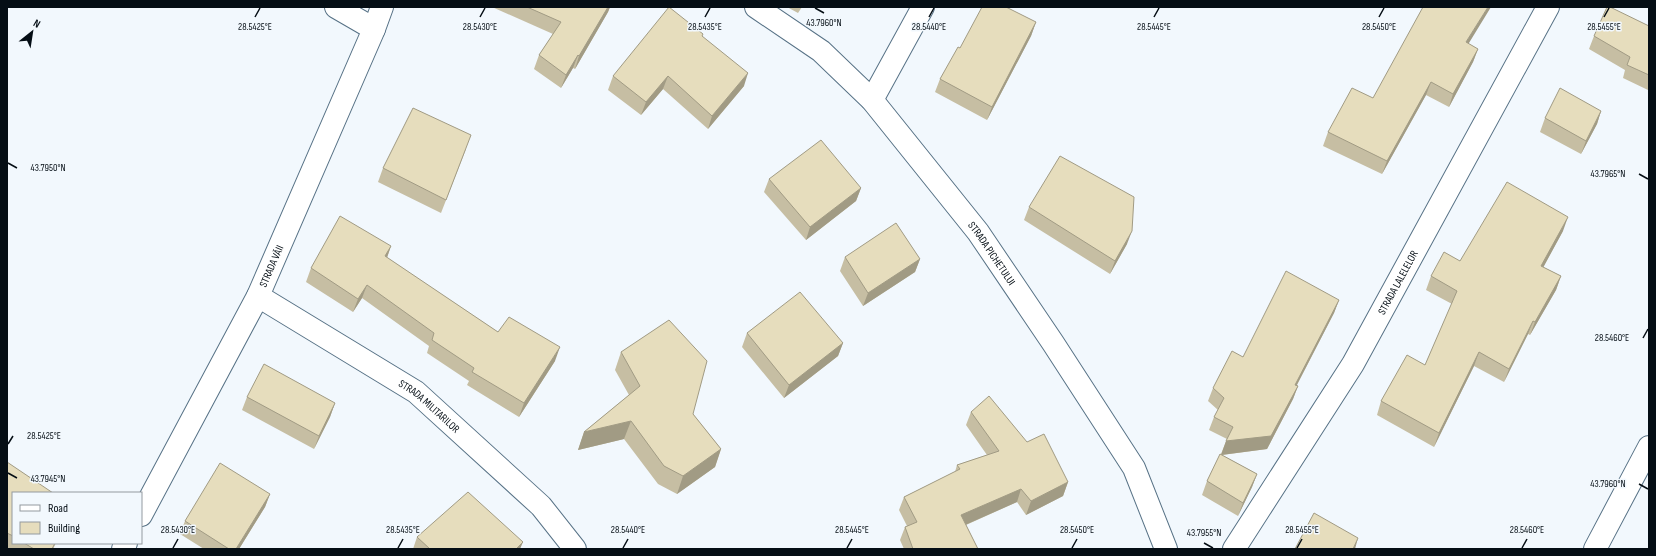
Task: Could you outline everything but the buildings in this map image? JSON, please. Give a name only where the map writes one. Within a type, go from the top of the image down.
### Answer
[{"type":"street","points":[[336,7],[374,29]]},
{"type":"street","name":"STRADA VĂII","points":[[142,513],[258,296],[374,29],[382,7]]},
{"type":"street","name":"STRADA PICHETULUI","points":[[756,7],[820,51],[872,100],[978,232],[1053,343],[1134,468],[1166,549]]},
{"type":"street","points":[[872,100],[923,7]]},
{"type":"street","name":"STRADA LALELELOR","points":[[1234,549],[1353,364],[1548,7]]},
{"type":"street","name":"STRADA MILITARILOR","points":[[258,296],[416,392],[541,506],[575,549]]},
{"type":"street","points":[[1595,549],[1642,474],[1649,447]]}]
